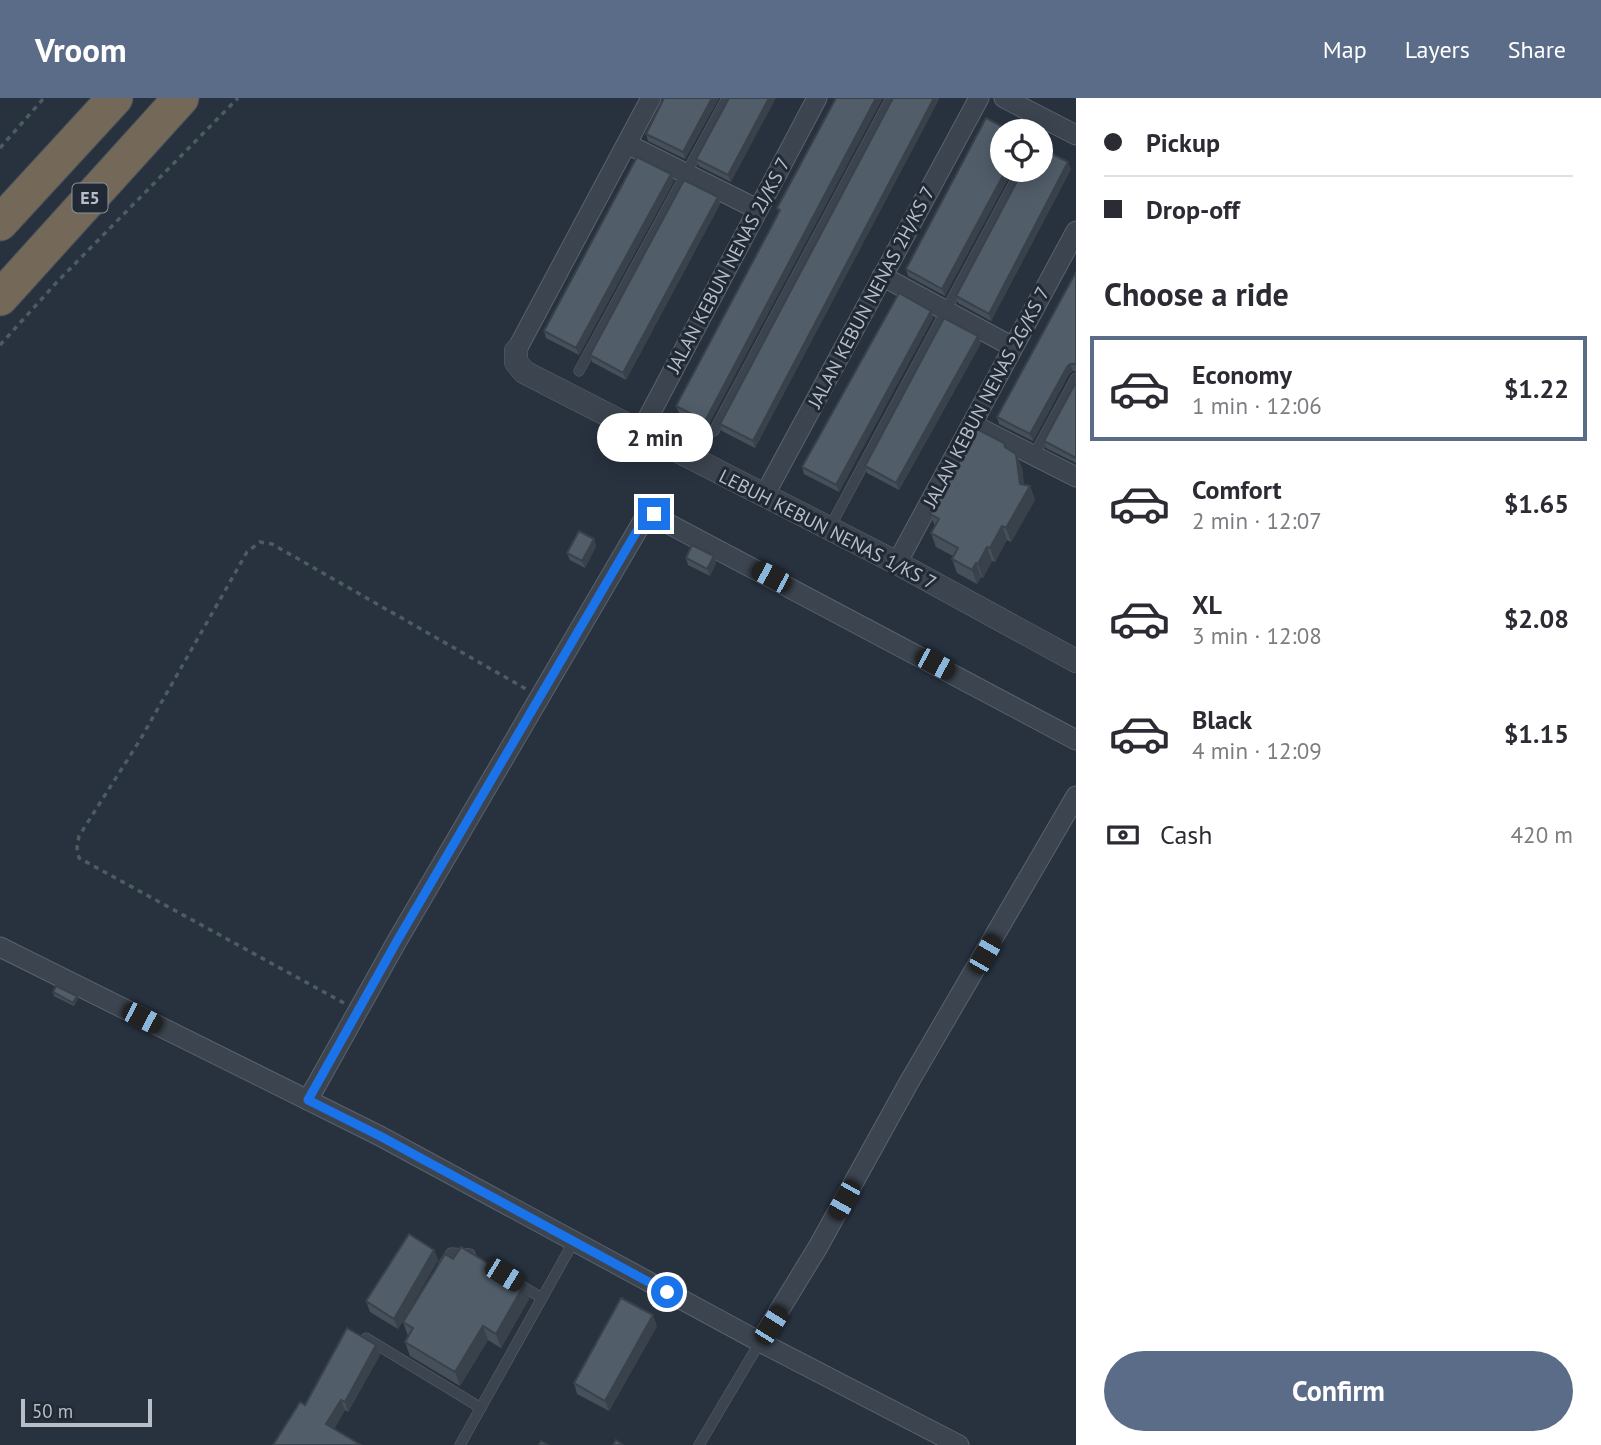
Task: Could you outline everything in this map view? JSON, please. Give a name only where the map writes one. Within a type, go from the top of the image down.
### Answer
[{"type":"highway","points":[[0,223],[101,98]]},
{"type":"highway","name":"E5","points":[[0,223],[115,98]]},
{"type":"highway","name":"E5","points":[[0,298],[181,98]]},
{"type":"street","points":[[516,351],[651,98]]},
{"type":"street","name":"JALAN KEBUN NENAS 2J/KS 7","points":[[640,433],[817,98]]},
{"type":"street","name":"JALAN KEBUN NENAS 2H/KS 7","points":[[764,496],[979,98]]},
{"type":"street","points":[[1004,98],[1034,119]]},
{"type":"street","points":[[1053,129],[1076,135]]},
{"type":"street","points":[[627,144],[757,209]]},
{"type":"street","name":"JALAN KEBUN NENAS 2G/KS 7","points":[[897,563],[1076,231]]},
{"type":"street","points":[[882,276],[1013,347]]},
{"type":"street","name":"LEBUH KEBUN NENAS 1/KS 7","points":[[516,351],[516,362],[524,372],[897,563],[1076,661]]},
{"type":"street","points":[[972,424],[1076,477]]},
{"type":"street","points":[[308,1100],[644,519],[654,514],[1076,740]]},
{"type":"street","points":[[760,1342],[818,1247],[908,1084],[1076,796]]},
{"type":"street","points":[[0,947],[380,1136],[760,1342],[959,1445]]},
{"type":"lane","points":[[579,372],[727,98]]},
{"type":"lane","points":[[714,431],[891,98]]},
{"type":"lane","points":[[829,528],[1015,182]]},
{"type":"lane","points":[[1034,455],[1076,378]]},
{"type":"lane","points":[[460,1445],[574,1241]]},
{"type":"lane","points":[[438,1274],[451,1252],[467,1252],[478,1259]]},
{"type":"lane","points":[[510,1279],[542,1298]]},
{"type":"lane","points":[[366,1338],[481,1408]]},
{"type":"lane","points":[[699,1445],[760,1342]]},
{"type":"path","points":[[0,148],[44,98]]},
{"type":"path","points":[[0,345],[57,282],[238,98]]},
{"type":"path","points":[[358,1011],[79,858],[79,836],[140,740],[247,552],[260,542],[272,544],[540,697]]},
{"type":"building","points":[[664,98],[712,98],[683,152],[646,134]]},
{"type":"building","points":[[729,98],[769,98],[728,175],[696,159]]},
{"type":"building","points":[[836,98],[876,98],[705,421],[676,406]]},
{"type":"building","points":[[893,98],[934,98],[753,441],[720,424]]},
{"type":"building","points":[[986,118],[990,120],[990,182],[1000,182],[942,289],[906,269]]},
{"type":"building","points":[[1053,154],[1068,162],[989,314],[956,296],[1017,182],[1053,182]]},
{"type":"building","points":[[637,157],[671,174],[576,348],[544,331]]},
{"type":"building","points":[[684,180],[718,197],[623,373],[590,355]]},
{"type":"building","points":[[1076,272],[1076,364],[1067,367],[1030,434],[997,417]]},
{"type":"building","points":[[899,293],[931,311],[836,485],[802,467]]},
{"type":"building","points":[[944,318],[978,336],[896,483],[865,466]]},
{"type":"building","points":[[1076,382],[1076,458],[1044,441]]},
{"type":"building","points":[[977,429],[1004,443],[1005,447],[1016,454],[1020,484],[1030,486],[1006,528],[1002,526],[990,548],[987,547],[972,570],[952,559],[958,548],[931,533],[939,519],[930,514]]},
{"type":"building","points":[[579,531],[594,539],[582,561],[567,553]]},
{"type":"building","points":[[692,545],[714,556],[707,569],[686,558]]},
{"type":"building","points":[[56,986],[77,996],[73,1003],[53,992]]},
{"type":"building","points":[[409,1234],[434,1250],[394,1319],[366,1301]]},
{"type":"building","points":[[461,1247],[524,1285],[496,1334],[483,1326],[455,1372],[405,1342],[413,1328],[403,1322],[445,1254],[453,1259]]},
{"type":"building","points":[[621,1298],[653,1315],[605,1401],[574,1383]]},
{"type":"building","points":[[347,1328],[376,1345],[345,1402],[341,1400],[326,1424],[361,1445],[273,1445],[300,1402],[305,1405]]},
{"type":"route","points":[[654,514],[644,519],[631,541],[397,941],[308,1100],[380,1136],[667,1292]]}]
